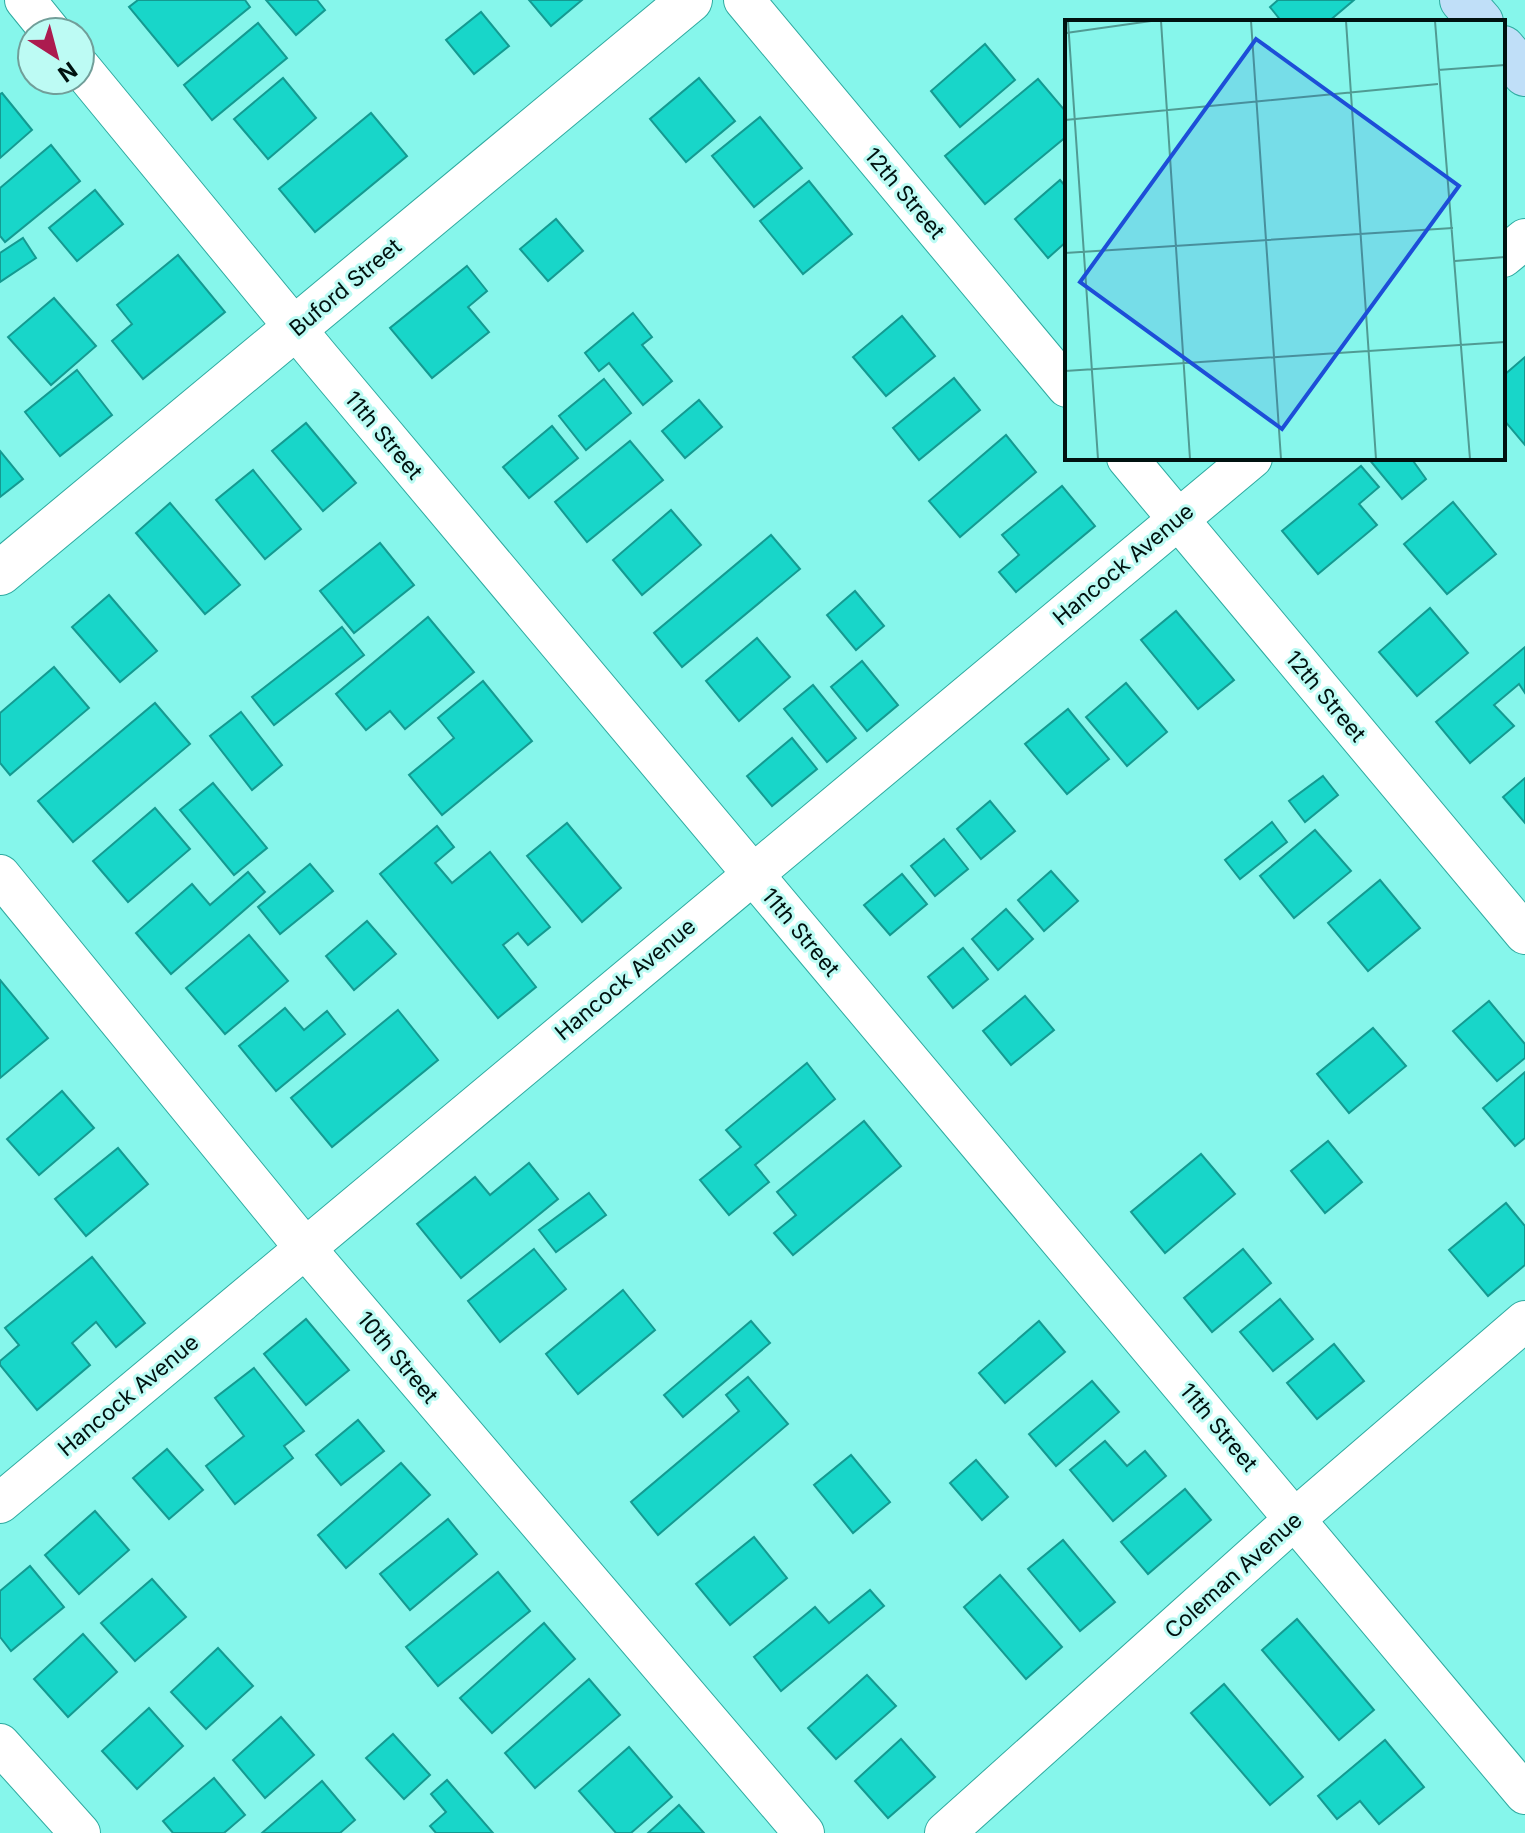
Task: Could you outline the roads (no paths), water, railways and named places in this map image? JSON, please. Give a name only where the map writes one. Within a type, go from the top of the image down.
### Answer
[{"type":"main road","points":[[1462,0],[1479,20]]},
{"type":"main road","points":[[1505,50],[1525,74]]},
{"type":"street","points":[[25,0],[38,16]]},
{"type":"street","name":"Buford Street","points":[[0,573],[690,0]]},
{"type":"street","name":"12th Street","points":[[744,0],[1065,385]]},
{"type":"street","name":"11th Street","points":[[96,86],[295,328],[1525,1794]]},
{"type":"street","points":[[1505,255],[1525,239]]},
{"type":"street","name":"12th Street","points":[[1129,460],[1525,934]]},
{"type":"street","name":"Hancock Avenue","points":[[0,1503],[1250,460]]},
{"type":"street","name":"10th Street","points":[[0,875],[305,1248],[804,1833]]},
{"type":"street","name":"Coleman Avenue","points":[[945,1833],[1296,1518],[1525,1321]]},
{"type":"street","points":[[0,1744],[80,1833]]}]
